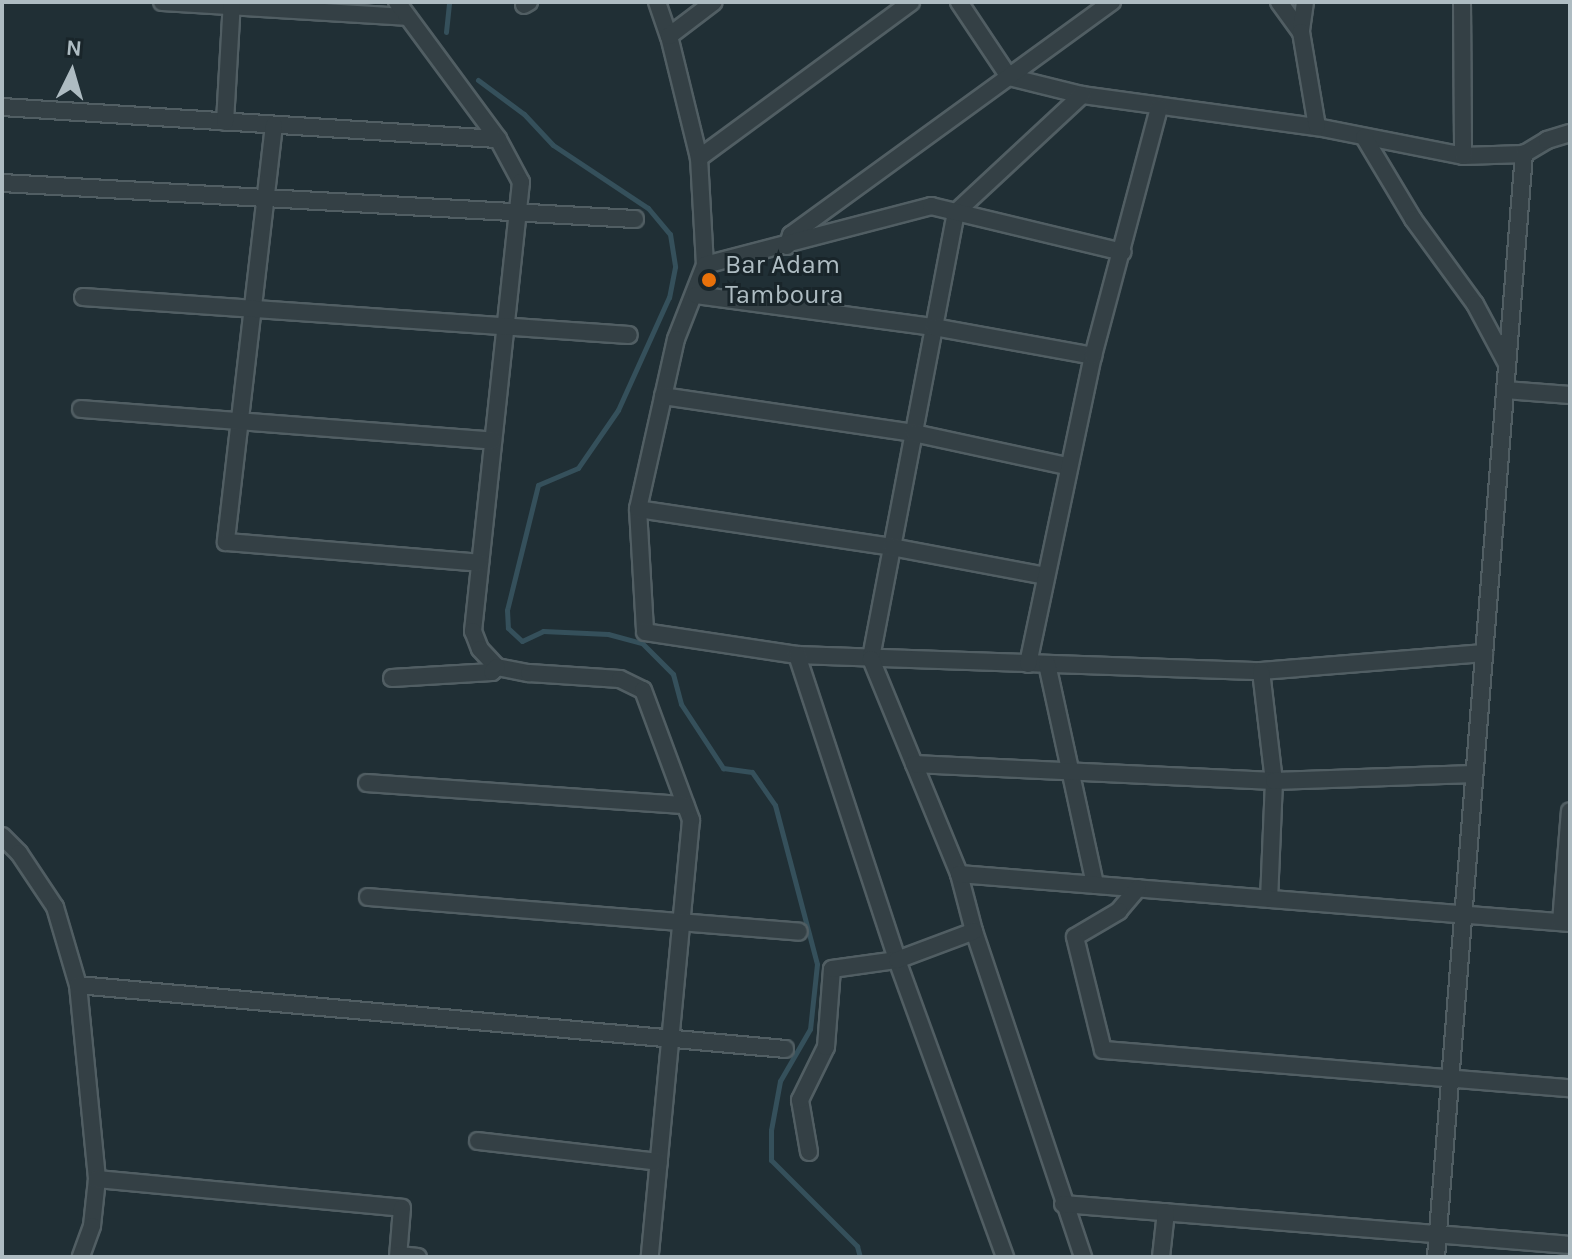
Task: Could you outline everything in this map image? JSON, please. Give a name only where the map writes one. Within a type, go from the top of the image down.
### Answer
[{"type":"street","points":[[162,2],[406,17]]},
{"type":"street","points":[[397,2],[498,139],[521,182],[473,631],[480,649],[497,667],[529,673],[620,679],[643,690],[691,820],[650,1257]]},
{"type":"street","points":[[657,2],[669,36],[699,158],[705,265],[696,295],[676,339],[638,509],[645,632],[797,655],[1261,671],[1484,653]]},
{"type":"street","points":[[669,36],[714,2]]},
{"type":"street","points":[[699,158],[911,2]]},
{"type":"street","points":[[959,2],[1009,77],[1082,95],[1116,98],[1159,108],[1317,127],[1463,156],[1524,154],[1547,140],[1570,133]]},
{"type":"street","points":[[787,246],[791,235],[1112,2]]},
{"type":"street","points":[[1279,2],[1301,32]]},
{"type":"street","points":[[1305,2],[1301,32],[1317,127]]},
{"type":"street","points":[[1462,2],[1463,156]]},
{"type":"street","points":[[225,122],[231,4]]},
{"type":"street","points":[[1082,95],[956,212],[871,659],[959,874],[974,931],[1083,1257]]},
{"type":"street","points":[[2,107],[498,139]]},
{"type":"street","points":[[1028,664],[1067,466],[1159,108]]},
{"type":"street","points":[[274,125],[226,542],[480,563]]},
{"type":"street","points":[[1364,137],[1413,219],[1475,304],[1507,363]]},
{"type":"street","points":[[1436,1257],[1524,154]]},
{"type":"street","points":[[2,183],[635,219]]},
{"type":"street","points":[[705,265],[931,206],[1123,252]]},
{"type":"street","points":[[696,295],[934,327],[1093,356]]},
{"type":"street","points":[[83,297],[629,335]]},
{"type":"street","points":[[1505,390],[1570,395]]},
{"type":"street","points":[[663,396],[914,433],[1067,466]]},
{"type":"street","points":[[81,409],[493,441]]},
{"type":"street","points":[[638,509],[892,547],[1045,576]]},
{"type":"street","points":[[797,655],[897,960],[1005,1257]]},
{"type":"street","points":[[1047,664],[1095,885]]},
{"type":"street","points":[[392,678],[492,672],[497,667]]},
{"type":"street","points":[[1261,671],[1274,781],[1269,899]]},
{"type":"street","points":[[914,764],[1274,781],[1474,774]]},
{"type":"street","points":[[367,783],[685,805]]},
{"type":"street","points":[[959,874],[1566,922],[1570,811]]},
{"type":"street","points":[[2,836],[19,853],[55,907],[78,985],[97,1179],[92,1226],[81,1257]]},
{"type":"street","points":[[1138,888],[1119,911],[1075,937],[1103,1050],[1570,1088]]},
{"type":"street","points":[[368,897],[799,932]]},
{"type":"street","points":[[809,1152],[800,1100],[826,1047],[832,969],[897,960],[974,931]]},
{"type":"street","points":[[78,985],[785,1049]]},
{"type":"street","points":[[478,1141],[659,1162]]},
{"type":"street","points":[[97,1179],[402,1208],[398,1256],[418,1257]]},
{"type":"street","points":[[1063,1204],[1570,1245]]},
{"type":"street","points":[[1161,1257],[1166,1212]]},
{"type":"waterway","points":[[446,32],[449,2]]},
{"type":"waterway","points":[[478,80],[524,114],[553,145],[648,208],[670,234],[675,267],[669,297],[618,410],[578,468],[538,485],[507,610],[508,628],[522,641],[543,631],[608,634],[642,643],[673,674],[681,704],[723,768],[752,772],[775,805],[817,964],[810,1029],[780,1081],[771,1130],[771,1160],[857,1246],[860,1257]]},
{"type":"place","name":"Bar Adam Tamboura","points":[[709,280]]}]
